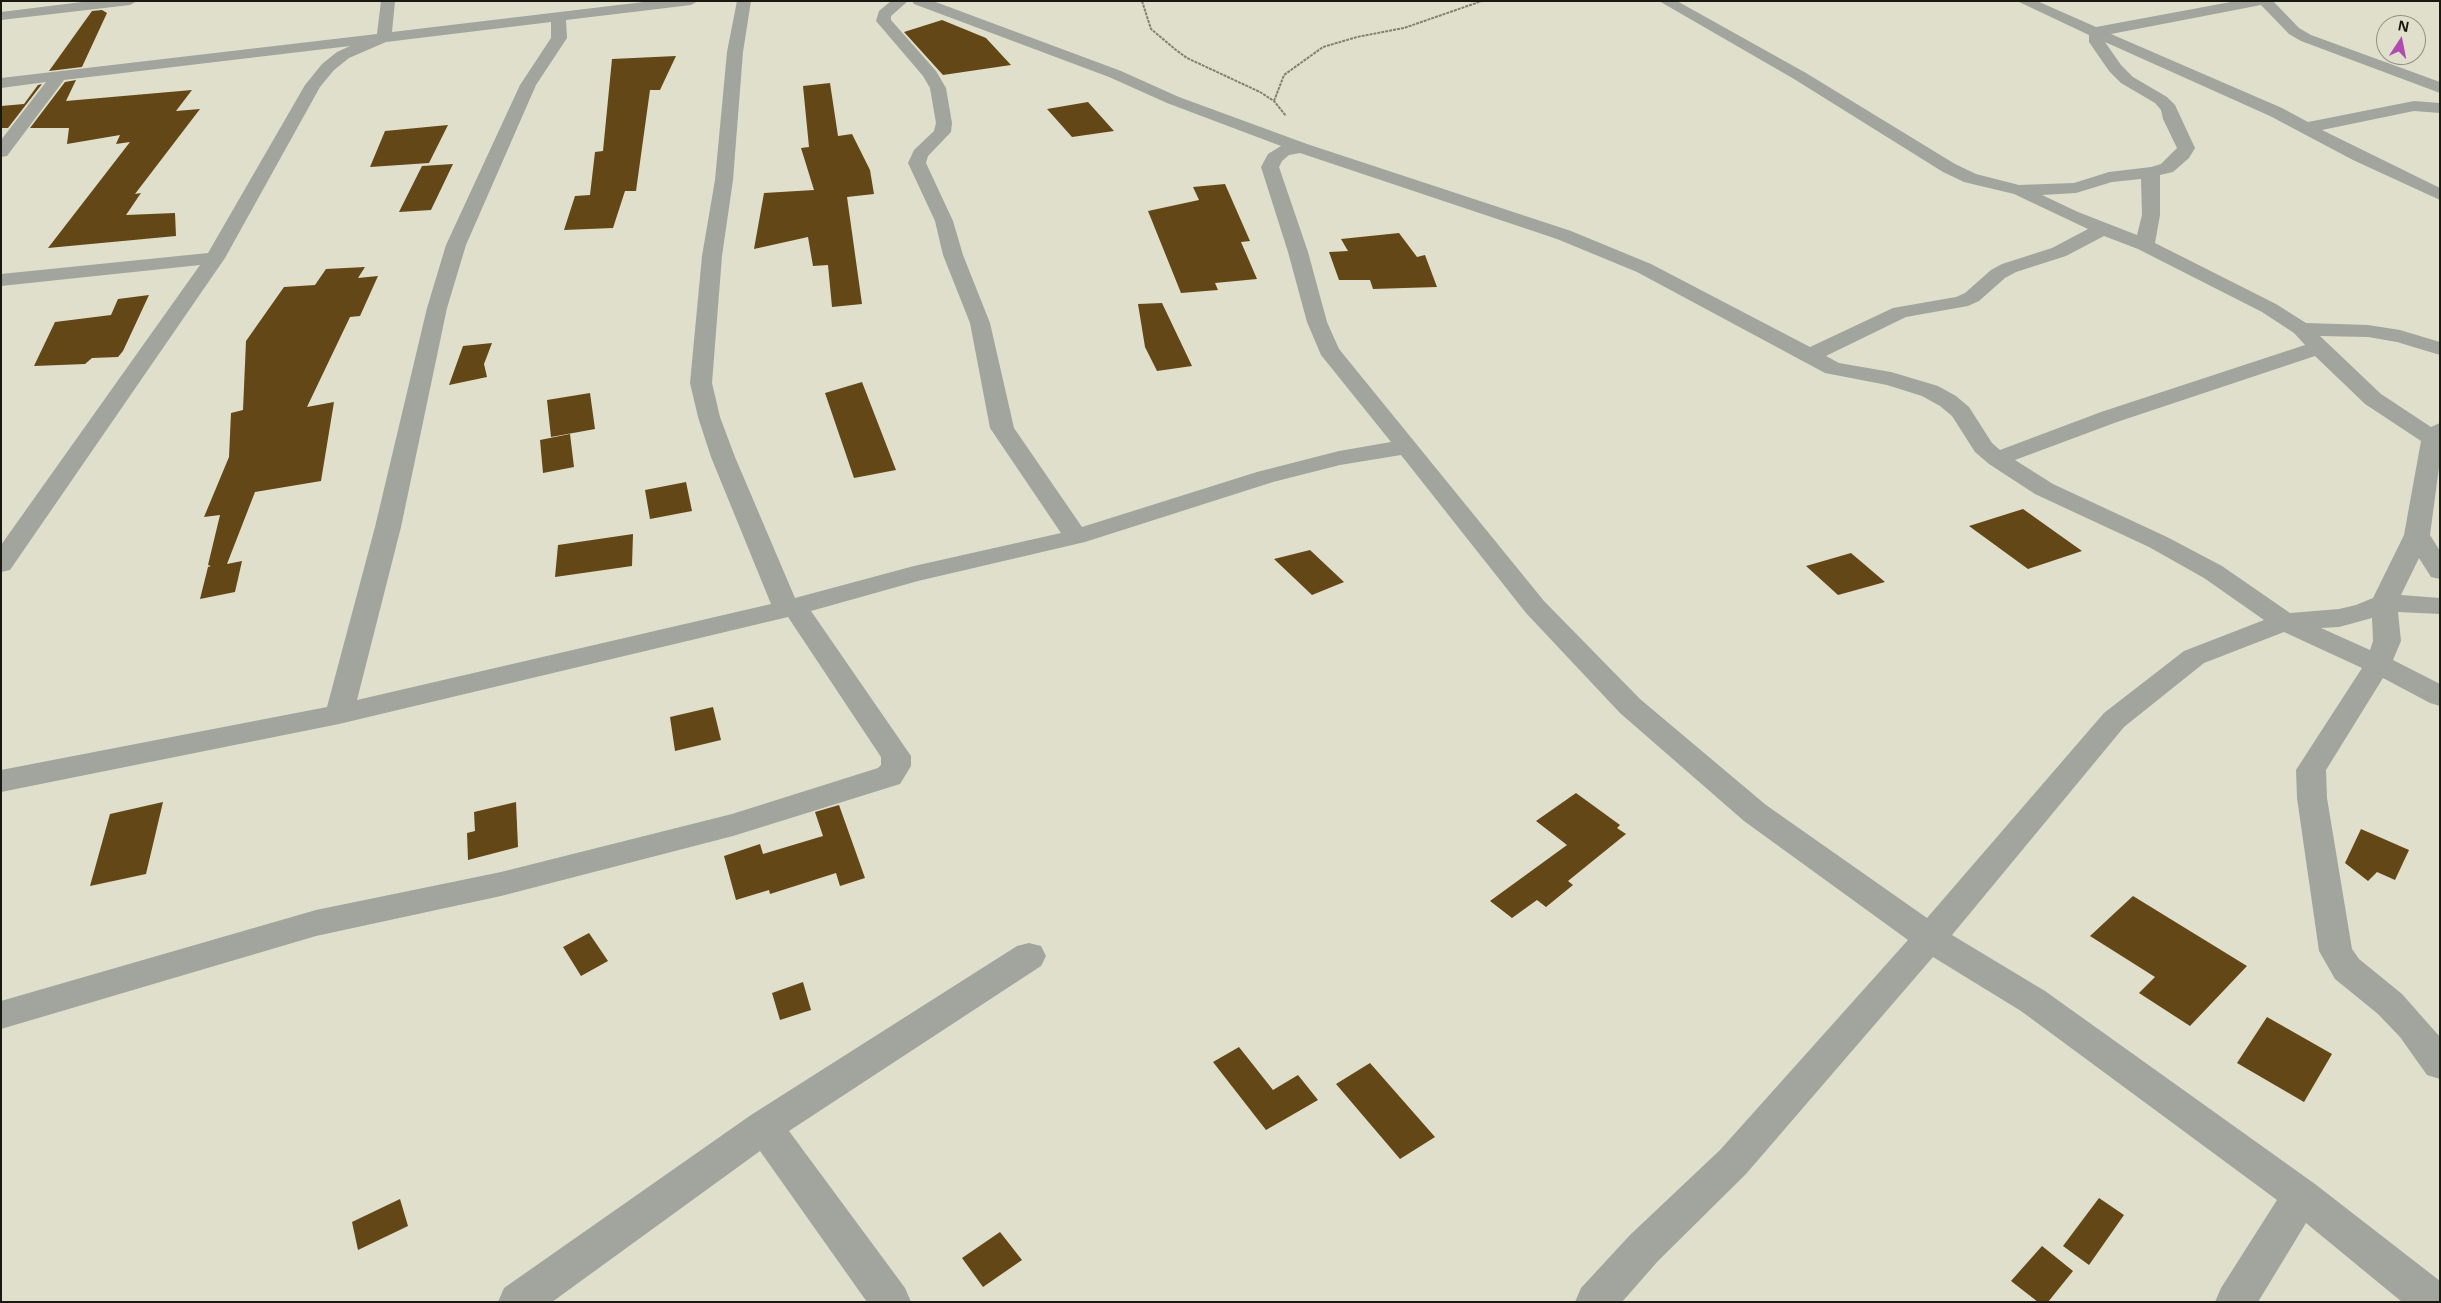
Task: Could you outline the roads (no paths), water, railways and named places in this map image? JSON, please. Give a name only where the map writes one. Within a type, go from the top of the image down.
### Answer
[{"type":"street","points":[[1,16],[130,1]]},
{"type":"street","points":[[1,564],[215,258],[313,85],[328,67],[344,55],[384,37],[387,29],[388,1]]},
{"type":"street","points":[[1,83],[691,1]]},
{"type":"street","points":[[1,1014],[316,923],[501,884],[733,825],[889,776],[896,766],[896,756],[790,608],[723,457],[700,383],[712,256],[724,180],[735,52],[744,1]]},
{"type":"street","points":[[901,1],[884,14],[883,21],[930,74],[938,88],[944,123],[942,132],[920,154],[917,163],[944,221],[953,255],[980,323],[1002,428],[1076,537]]},
{"type":"street","points":[[918,1],[1116,74],[1173,100],[1301,148],[1564,235],[1644,268],[1833,368],[1891,379],[1930,391],[1948,401],[1961,412],[1983,447],[1997,459],[2044,489],[2158,542],[2213,572],[2285,622],[2378,664],[2440,696]]},
{"type":"street","points":[[1666,1],[1800,76],[1949,168],[1970,178],[2019,190],[2103,229],[2145,245],[2269,308],[2301,329],[2342,372],[2373,398],[2438,437],[2416,535],[2384,603],[2387,641],[2378,664],[2311,770],[2312,798],[2336,951],[2347,969],[2390,1004],[2412,1027],[2440,1064]]},
{"type":"street","points":[[2024,1],[2276,112],[2359,156],[2440,195]]},
{"type":"street","points":[[2096,32],[2261,1]]},
{"type":"street","points":[[2265,1],[2294,32],[2306,38],[2440,88]]},
{"type":"street","points":[[339,714],[388,527],[437,308],[456,245],[528,85],[559,38],[558,16]]},
{"type":"street","points":[[2019,190],[2076,188],[2109,177],[2168,168],[2177,161],[2186,148],[2171,119],[2169,109],[2161,100],[2128,80],[2115,68],[2097,42],[2096,32]]},
{"type":"street","points":[[1,152],[59,76]]},
{"type":"street","points":[[2305,128],[2414,106],[2440,108]]},
{"type":"street","points":[[1301,148],[1284,151],[1274,158],[1270,167],[1298,252],[1317,322],[1329,350],[1535,606],[1630,706],[1755,812],[1930,938],[2033,1001],[2300,1196],[2434,1302]]},
{"type":"street","points":[[2145,245],[2151,215],[2148,188],[2151,172]]},
{"type":"street","points":[[1808,356],[1858,334],[1900,312],[1966,300],[2009,268],[2058,252],[2103,229]]},
{"type":"street","points":[[1,280],[215,258]]},
{"type":"street","points":[[2301,329],[2368,331],[2400,336],[2440,349]]},
{"type":"street","points":[[1997,459],[2108,417],[2211,385],[2320,347]]},
{"type":"street","points":[[1,781],[339,714],[790,608],[914,574],[1076,537],[1265,478],[1339,458],[1406,446]]},
{"type":"street","points":[[2416,535],[2440,571]]},
{"type":"street","points":[[1595,1302],[1644,1248],[1733,1162],[1930,938],[2114,720],[2194,656],[2285,622],[2339,618],[2365,611],[2384,603],[2440,606]]},
{"type":"street","points":[[518,1302],[764,1127],[1029,956]]},
{"type":"street","points":[[764,1127],[890,1302]]},
{"type":"street","points":[[2235,1302],[2300,1196]]}]
